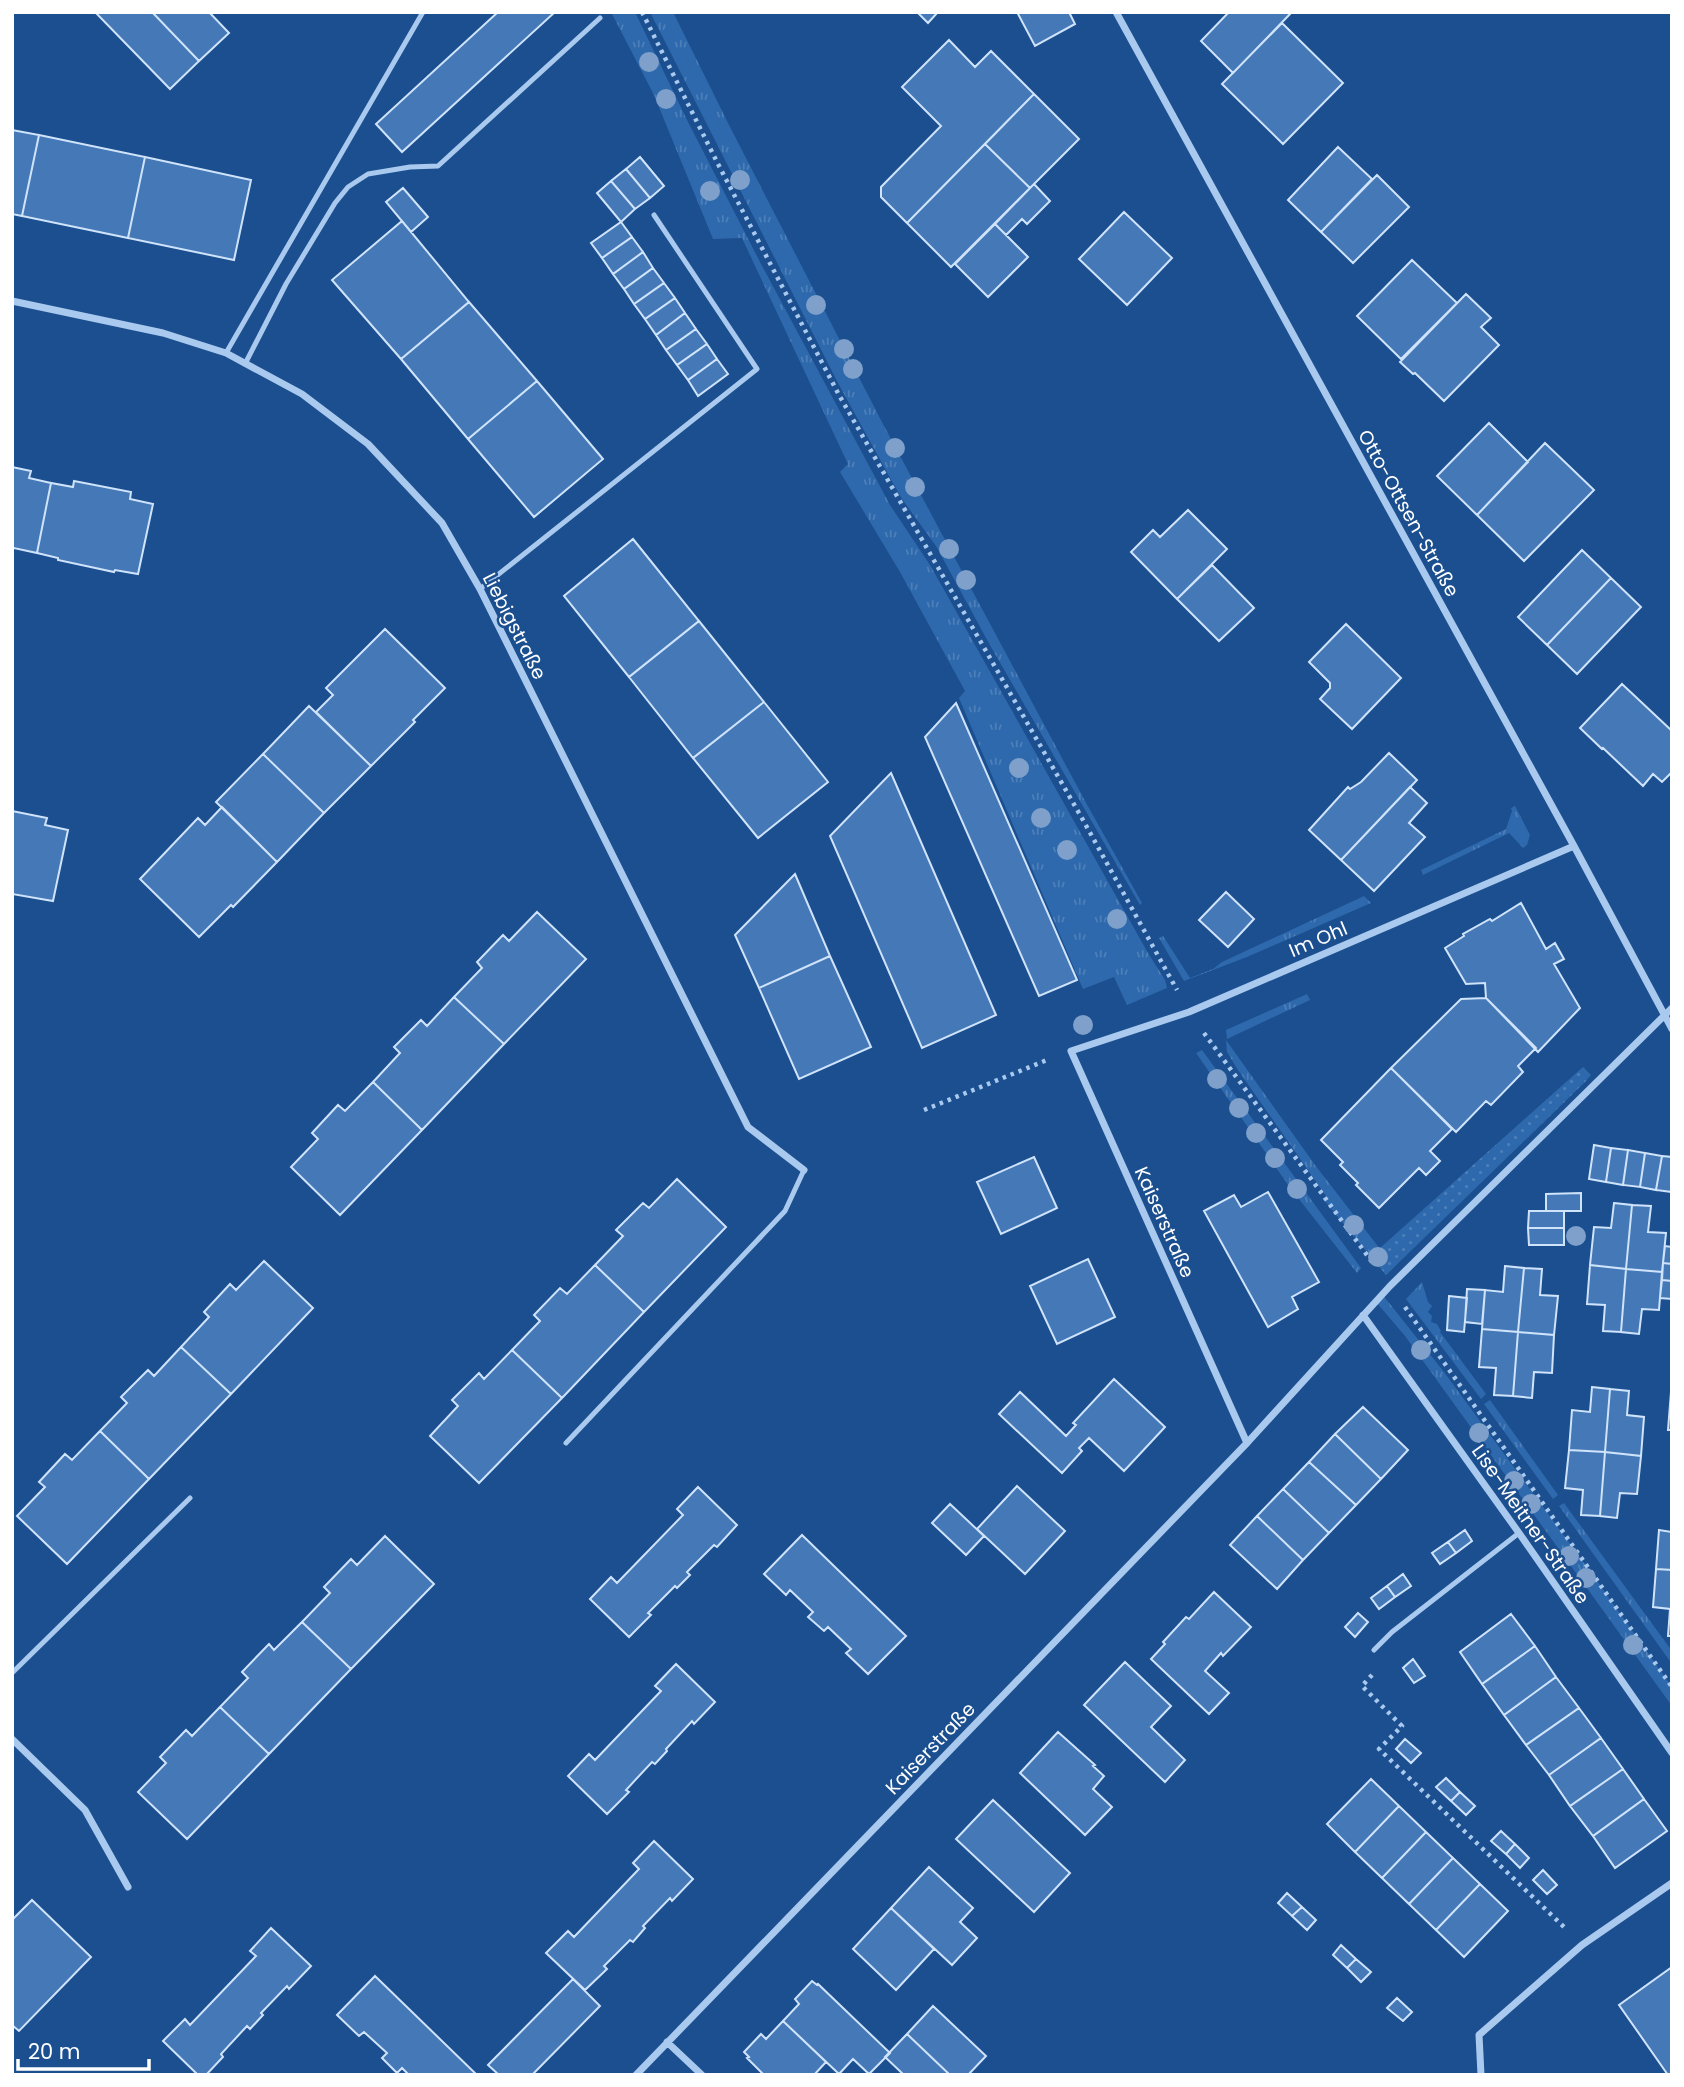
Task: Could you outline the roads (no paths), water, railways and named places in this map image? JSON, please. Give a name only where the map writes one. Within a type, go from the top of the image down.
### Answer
[{"type":"street","name":"Otto-Ottsen-Straße","points":[[1116,12],[1672,1029]]},
{"type":"street","name":"Liebigstraße","points":[[12,301],[163,332],[245,363],[302,394],[368,444],[442,523],[480,589],[748,1128],[804,1170]]},
{"type":"street","name":"Im Ohl","points":[[1071,1051],[1189,1012],[1574,846]]},
{"type":"street","points":[[1664,1015],[1672,1008]]},
{"type":"street","name":"Kaiserstraße","points":[[636,2075],[1247,1443],[1390,1286],[1664,1015]]},
{"type":"street","name":"Kaiserstraße","points":[[1071,1051],[1247,1443]]},
{"type":"street","name":"Lise-Meitner-Straße","points":[[1363,1315],[1672,1753]]},
{"type":"street","points":[[12,1739],[85,1810],[128,1887]]},
{"type":"street","points":[[1481,2075],[1479,2035],[1582,1945],[1672,1883]]},
{"type":"street","points":[[667,2042],[702,2075]]},
{"type":"lane","points":[[226,354],[423,12]]},
{"type":"lane","points":[[245,363],[286,284],[335,203],[348,187],[368,174],[410,167],[438,166],[600,18]]},
{"type":"lane","points":[[480,589],[757,369],[654,215]]},
{"type":"lane","points":[[566,1443],[785,1211],[804,1170]]},
{"type":"lane","points":[[12,1673],[190,1499]]},
{"type":"lane","points":[[1374,1650],[1392,1632],[1519,1533]]}]
